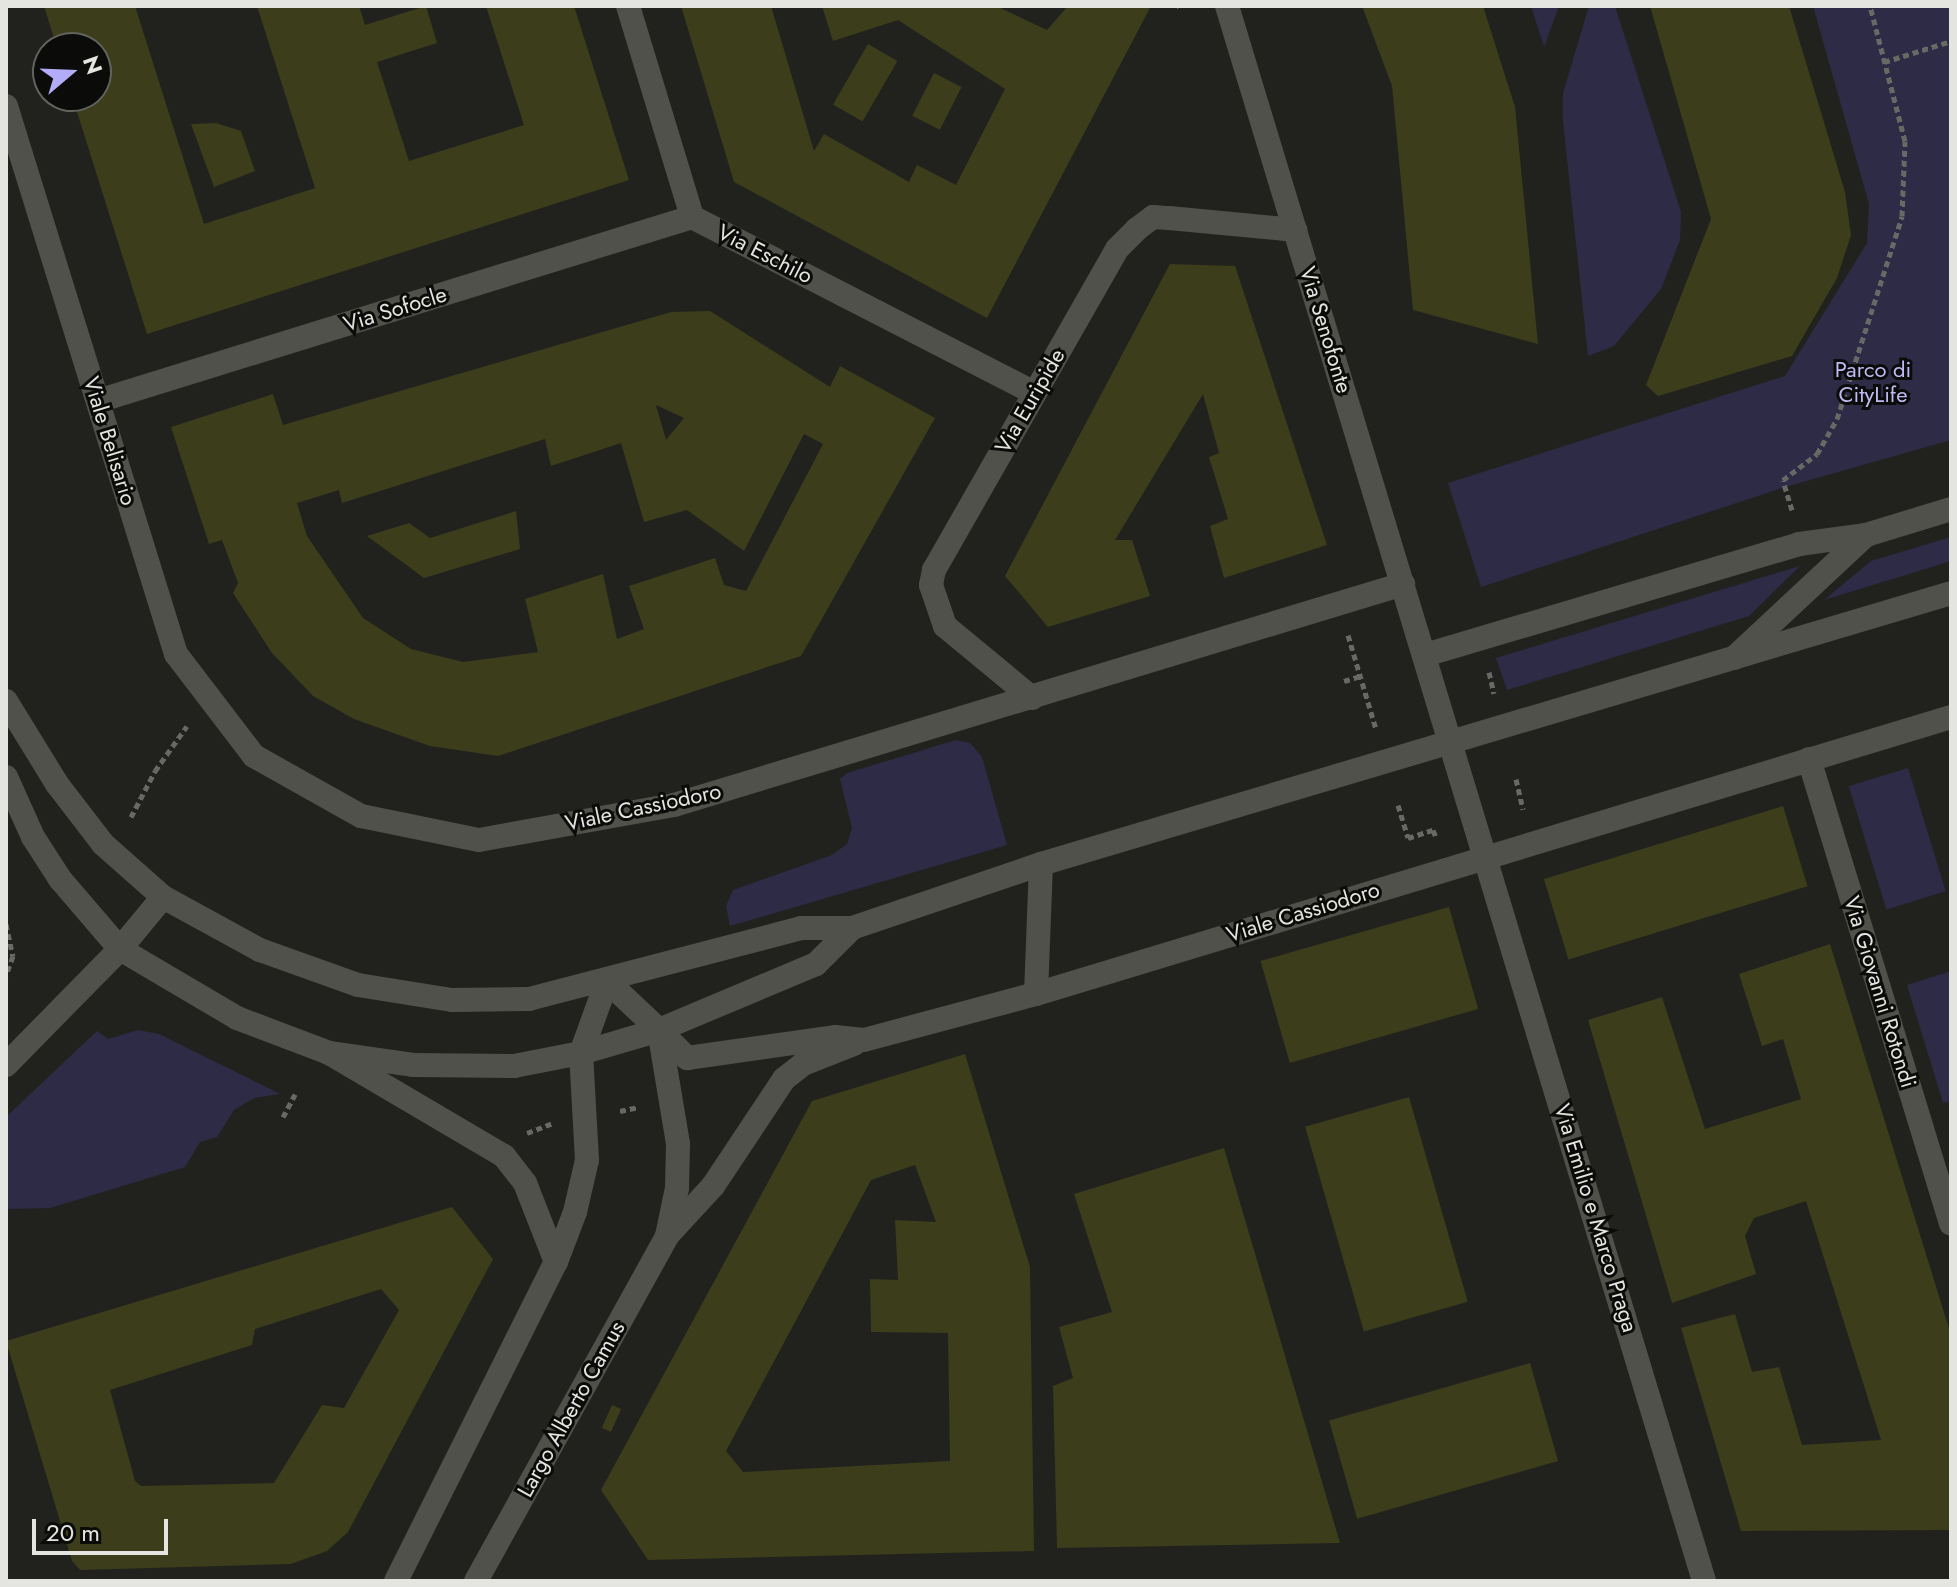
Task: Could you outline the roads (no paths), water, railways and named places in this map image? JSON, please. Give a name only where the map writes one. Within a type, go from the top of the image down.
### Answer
[{"type":"street","name":"Via Eschilo","points":[[628,6],[692,217],[1034,393]]},
{"type":"street","name":"Via Senofonte","points":[[1227,6],[1452,743]]},
{"type":"street","name":"Viale Belisario","points":[[6,106],[176,654],[254,756]]},
{"type":"street","name":"Via Sofocle","points":[[98,401],[692,217]]},
{"type":"street","name":"Via Euripide","points":[[1032,698],[945,626],[931,585],[934,570],[1117,249],[1153,217],[1295,230]]},
{"type":"street","points":[[1425,655],[1799,544],[1866,535],[1951,509]]},
{"type":"street","points":[[1734,658],[1866,535]]},
{"type":"street","name":"Viale Cassiodoro","points":[[254,756],[361,816],[479,840],[674,805],[1403,584]]},
{"type":"street","points":[[6,701],[57,784],[103,844],[163,897],[260,950],[358,985],[452,1000],[529,999],[801,928],[852,928],[1041,864],[1951,593]]},
{"type":"street","name":"Viale Cassiodoro","points":[[659,1030],[687,1058],[835,1037],[864,1040],[1036,994],[1951,717]]},
{"type":"street","name":"Via Emilio e Marco Praga","points":[[1452,743],[1704,1581]]},
{"type":"street","name":"Via Giovanni Rotondi","points":[[1809,759],[1951,1224]]},
{"type":"street","points":[[6,777],[33,837],[60,879],[120,949],[237,1018],[329,1053],[504,1156],[532,1197],[556,1262]]},
{"type":"street","points":[[1036,994],[1041,864]]},
{"type":"street","points":[[8,1059],[120,949],[163,897]]},
{"type":"street","points":[[329,1053],[413,1065],[514,1066],[581,1053],[659,1030],[816,964],[852,928]]},
{"type":"street","points":[[607,981],[659,1030]]},
{"type":"street","points":[[396,1581],[556,1262],[587,1160],[581,1053],[607,981]]},
{"type":"street","name":"Largo Alberto Camus","points":[[659,1030],[678,1144],[677,1188],[667,1236]]},
{"type":"street","name":"Largo Alberto Camus","points":[[476,1581],[667,1236],[713,1186],[784,1079],[803,1064],[864,1040]]},
{"type":"park label","name":"Parco di CityLife","points":[[1873,382]]}]
